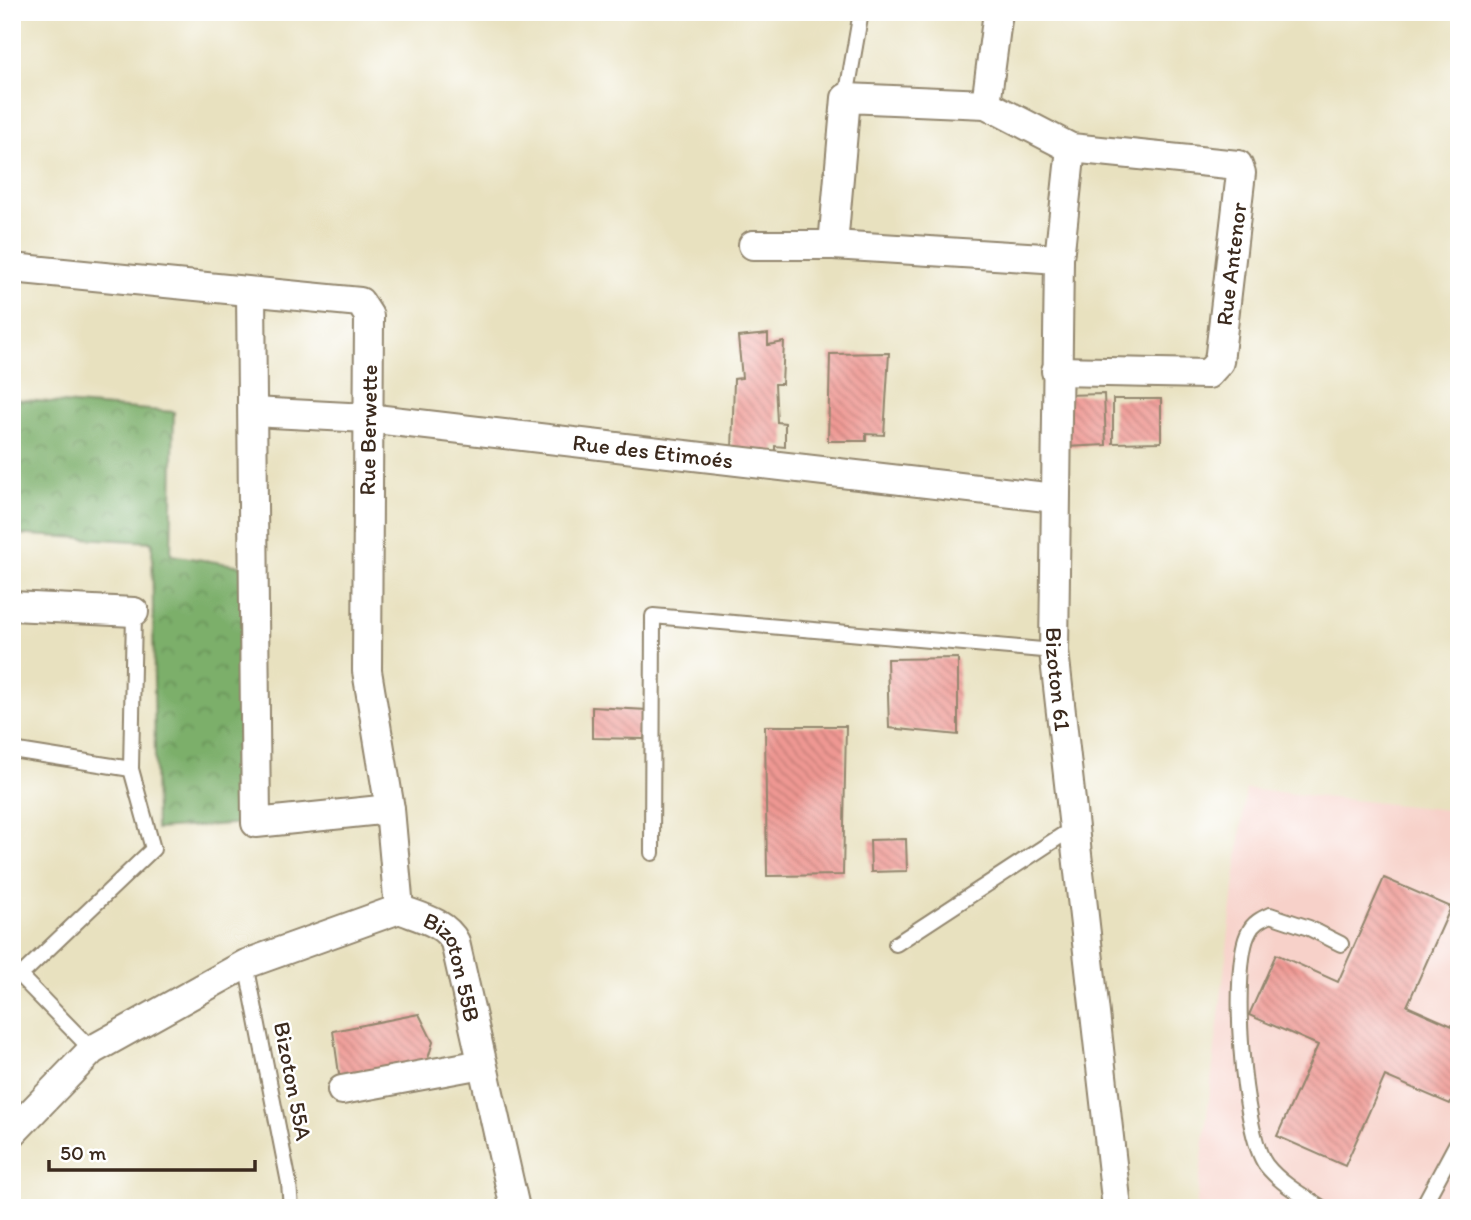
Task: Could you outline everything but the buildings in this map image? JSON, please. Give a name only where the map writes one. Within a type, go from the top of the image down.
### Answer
[{"type":"street","points":[[986,104],[998,12]]},
{"type":"street","points":[[833,245],[846,98],[986,104],[1071,148]]},
{"type":"street","name":"Bizoton 61","points":[[1071,148],[1059,259],[1054,651],[1117,1208]]},
{"type":"street","name":"Rue Antenor","points":[[1056,371],[1208,374],[1214,370],[1219,362],[1241,173],[1238,165],[1230,162],[1071,148]]},
{"type":"street","points":[[753,245],[833,245],[1059,259]]},
{"type":"street","name":"Rue Berwette","points":[[12,268],[360,303],[367,308],[367,671],[390,809],[399,908]]},
{"type":"street","points":[[251,292],[256,823],[390,809]]},
{"type":"street","name":"Rue des Etimoés","points":[[253,412],[367,418],[1055,498]]},
{"type":"street","points":[[12,606],[134,612]]},
{"type":"street","name":"Bizoton 55B","points":[[12,1133],[92,1050],[246,964],[399,908],[449,931],[455,942],[515,1208]]},
{"type":"street","points":[[342,1090],[482,1064]]},
{"type":"lane","points":[[846,98],[861,12]]},
{"type":"lane","points":[[92,1050],[20,976],[153,849],[131,769],[134,612]]},
{"type":"lane","points":[[652,853],[653,616],[1054,651]]},
{"type":"lane","points":[[12,750],[131,769]]},
{"type":"lane","points":[[896,944],[1073,828]]},
{"type":"lane","points":[[1322,1208],[1296,1192],[1266,1165],[1252,1130],[1243,1087],[1242,954],[1249,932],[1258,921],[1270,915],[1309,928],[1341,944]]},
{"type":"lane","name":"Bizoton 55A","points":[[246,964],[289,1184],[291,1208]]},
{"type":"lane","points":[[1422,1208],[1459,1139]]},
{"type":"shaded area","points":[[1246,789],[1459,811],[1459,1208],[1196,1208]]},
{"type":"green space","points":[[12,399],[174,412],[171,555],[249,567],[247,823],[156,829],[152,542],[12,534]]}]
